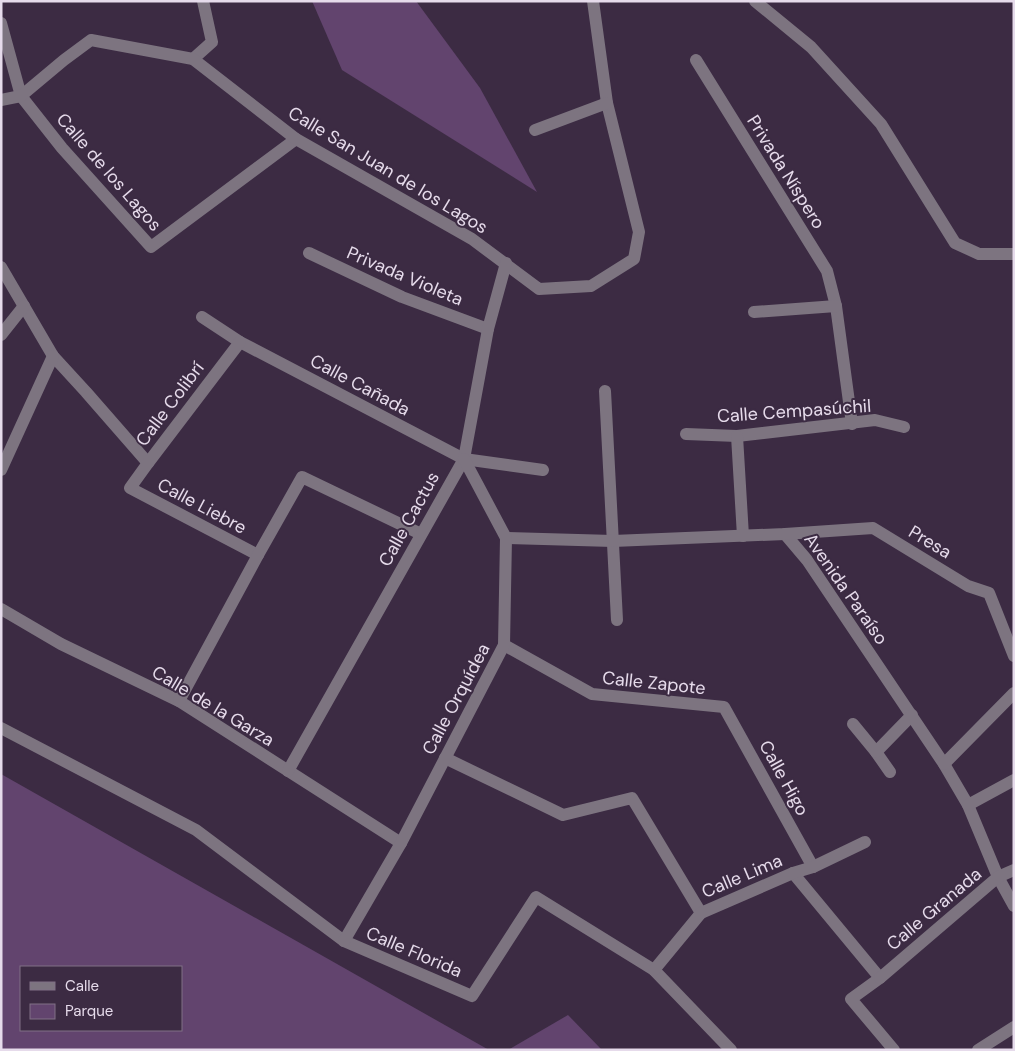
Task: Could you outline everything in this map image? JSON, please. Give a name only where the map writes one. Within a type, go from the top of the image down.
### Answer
[{"type":"street","points":[[193,59],[212,42],[203,1]]},
{"type":"street","name":"Calle San Juan de los Lagos","points":[[21,96],[90,40],[193,59],[296,139],[472,239],[539,289],[591,286],[634,259],[639,232],[607,103],[593,1]]},
{"type":"street","points":[[755,1],[811,47],[881,124],[955,243],[979,254],[1014,254]]},
{"type":"street","points":[[1,23],[21,96],[1,100]]},
{"type":"street","name":"Privada Níspero","points":[[696,60],[827,271],[836,306],[852,424]]},
{"type":"street","name":"Calle de los Lagos","points":[[21,96],[62,148],[151,246],[296,139]]},
{"type":"street","points":[[535,130],[607,103]]},
{"type":"street","name":"Privada Violeta","points":[[308,253],[402,296],[488,329]]},
{"type":"street","name":"Calle Cactus","points":[[288,771],[464,459],[488,329],[506,264]]},
{"type":"street","points":[[1,267],[53,356],[148,463]]},
{"type":"street","points":[[1,335],[24,306]]},
{"type":"street","points":[[754,312],[836,306]]},
{"type":"street","name":"Calle Cañada","points":[[202,317],[240,342],[464,459]]},
{"type":"street","name":"Calle Colibrí","points":[[130,488],[240,342]]},
{"type":"street","points":[[1,470],[53,356]]},
{"type":"street","points":[[605,391],[617,620]]},
{"type":"street","name":"Calle Cempasúchil","points":[[686,434],[737,436],[876,420],[904,427]]},
{"type":"street","points":[[737,436],[743,536]]},
{"type":"street","points":[[464,459],[543,470]]},
{"type":"street","name":"Calle Orquídea","points":[[344,941],[401,843],[504,645],[506,538],[464,459]]},
{"type":"street","points":[[179,702],[302,477],[421,534]]},
{"type":"street","name":"Calle Liebre","points":[[130,488],[258,555]]},
{"type":"street","name":"Presa","points":[[785,534],[873,528],[968,586],[989,593],[1014,656]]},
{"type":"street","name":"Avenida Paraíso","points":[[506,538],[613,541],[785,534],[807,560],[944,764],[968,805],[998,877],[1014,906]]},
{"type":"street","name":"Calle de la Garza","points":[[1,610],[60,644],[179,702],[401,843]]},
{"type":"street","name":"Calle Zapote","points":[[504,645],[592,694],[724,707]]},
{"type":"street","points":[[944,764],[1014,693]]},
{"type":"street","name":"Calle Higo","points":[[724,707],[813,867]]},
{"type":"street","points":[[876,752],[912,715]]},
{"type":"street","points":[[853,724],[890,772]]},
{"type":"street","points":[[1,728],[196,830],[344,941]]},
{"type":"street","points":[[445,758],[563,815],[632,798],[701,913]]},
{"type":"street","points":[[968,805],[1014,780]]},
{"type":"street","name":"Calle Lima","points":[[654,970],[701,913],[793,872],[813,867],[865,842]]},
{"type":"street","name":"Calle Granada","points":[[894,1050],[851,999],[880,978],[998,877],[1014,870]]},
{"type":"street","points":[[793,872],[880,978]]},
{"type":"street","name":"Calle Florida","points":[[344,941],[472,996],[536,897],[654,970]]},
{"type":"street","points":[[654,970],[731,1050]]},
{"type":"street","points":[[978,1050],[1014,1026]]},
{"type":"green space","points":[[312,1],[416,1],[480,88],[537,192],[342,70]]},
{"type":"green space","points":[[1,774],[489,1050],[1,1050]]},
{"type":"green space","points":[[568,1015],[602,1050],[508,1050]]}]
